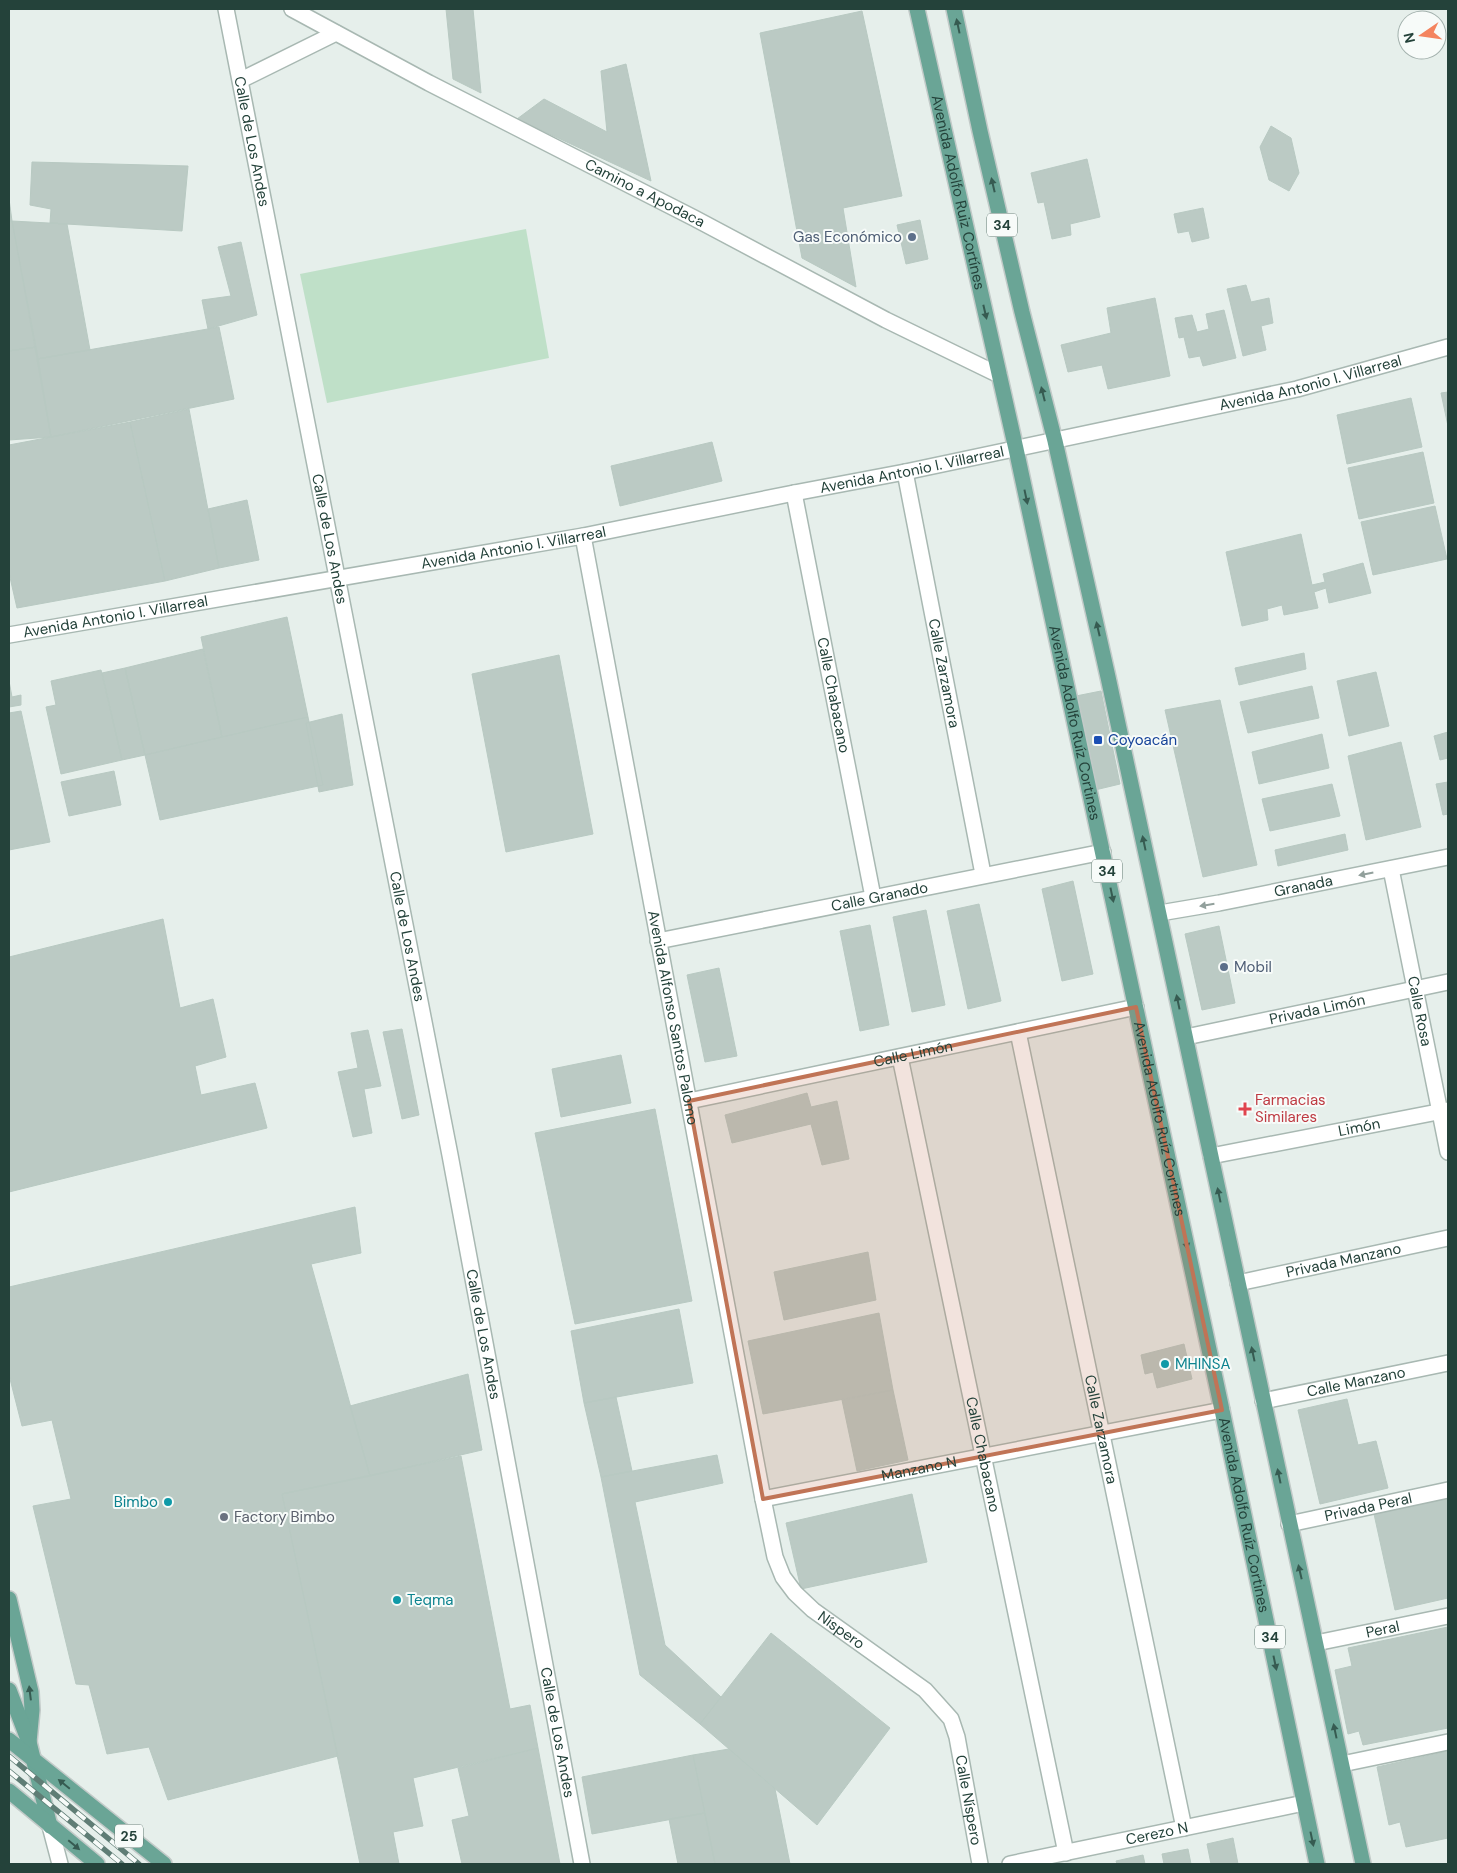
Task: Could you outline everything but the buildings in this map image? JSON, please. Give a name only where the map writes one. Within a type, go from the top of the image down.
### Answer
[{"type":"main road","name":"Avenida Adolfo Ruiz Cortínes","points":[[916,9],[999,375]]},
{"type":"main road","name":"34","points":[[954,9],[1022,312],[1055,441],[1160,913],[1363,1864]]},
{"type":"main road","name":"Avenida Adolfo Ruíz Cortines","points":[[999,375],[1136,1007],[1317,1864]]},
{"type":"main road","points":[[9,1599],[31,1692],[32,1710],[29,1742]]},
{"type":"main road","points":[[9,1690],[29,1742],[50,1826]]},
{"type":"main road","name":"25","points":[[9,1740],[164,1864]]},
{"type":"main road","points":[[9,1791],[97,1864]]},
{"type":"street","name":"Calle de Los Andes","points":[[226,9],[450,1155],[582,1864]]},
{"type":"street","name":"Camino a Apodaca","points":[[292,9],[429,83],[694,218],[886,320],[999,375]]},
{"type":"street","points":[[241,80],[336,33]]},
{"type":"street","name":"Avenida Antonio I. Villarreal","points":[[9,635],[583,536],[905,472],[1297,389],[1448,347]]},
{"type":"street","name":"Calle Zarzamora","points":[[905,472],[983,874]]},
{"type":"street","name":"Calle Chabacano","points":[[794,493],[873,897]]},
{"type":"street","name":"Avenida Alfonso Santos Palomo","points":[[583,536],[763,1499]]},
{"type":"street","name":"Calle Granado","points":[[658,941],[983,874],[1102,852]]},
{"type":"street","name":"Granada","points":[[1160,913],[1391,870],[1448,857]]},
{"type":"street","name":"Calle Rosa","points":[[1391,870],[1415,989],[1444,1111],[1448,1152]]},
{"type":"street","name":"Privada Limón","points":[[1186,1037],[1448,982]]},
{"type":"street","name":"Calle Limón","points":[[689,1101],[1136,1007]]},
{"type":"street","name":"Calle Zarzamora","points":[[1018,1032],[1184,1828]]},
{"type":"street","name":"Calle Chabacano","points":[[900,1057],[1066,1852]]},
{"type":"street","name":"Limón","points":[[1211,1156],[1444,1111]]},
{"type":"street","name":"Privada Manzano","points":[[1238,1283],[1448,1238]]},
{"type":"street","name":"Calle Manzano","points":[[1263,1401],[1448,1363]]},
{"type":"street","name":"Manzano N","points":[[763,1499],[1222,1410]]},
{"type":"street","name":"Privada Peral","points":[[1289,1524],[1448,1490]]},
{"type":"street","name":"Níspero","points":[[763,1499],[775,1557],[783,1576],[795,1593],[813,1610],[925,1690],[951,1720],[957,1737]]},
{"type":"street","name":"Peral","points":[[1316,1643],[1448,1616]]},
{"type":"street","name":"Calle Níspero","points":[[957,1737],[980,1864]]},
{"type":"street","points":[[1342,1764],[1448,1742]]},
{"type":"street","name":"Cerezo N","points":[[1010,1864],[1304,1803]]},
{"type":"street","points":[[50,1826],[60,1864]]},
{"type":"highlighted area","points":[[1136,1007],[1222,1410],[763,1499],[689,1101]]},
{"type":"green space","points":[[526,229],[549,358],[327,403],[300,274]]},
{"type":"railway","points":[[9,1756],[139,1864]]},
{"type":"railway","points":[[9,1771],[122,1864]]},
{"type":"place","name":"Gas Económico","points":[[912,237]]},
{"type":"place","name":"Coyoacán","points":[[1098,740]]},
{"type":"place","name":"Mobil","points":[[1224,967]]},
{"type":"place","name":"Farmacias Similares","points":[[1245,1109]]},
{"type":"place","name":"MHINSA","points":[[1165,1364]]},
{"type":"place","name":"Bimbo","points":[[168,1502]]},
{"type":"place","name":"Factory Bimbo","points":[[224,1517]]},
{"type":"place","name":"Teqma","points":[[397,1600]]}]
